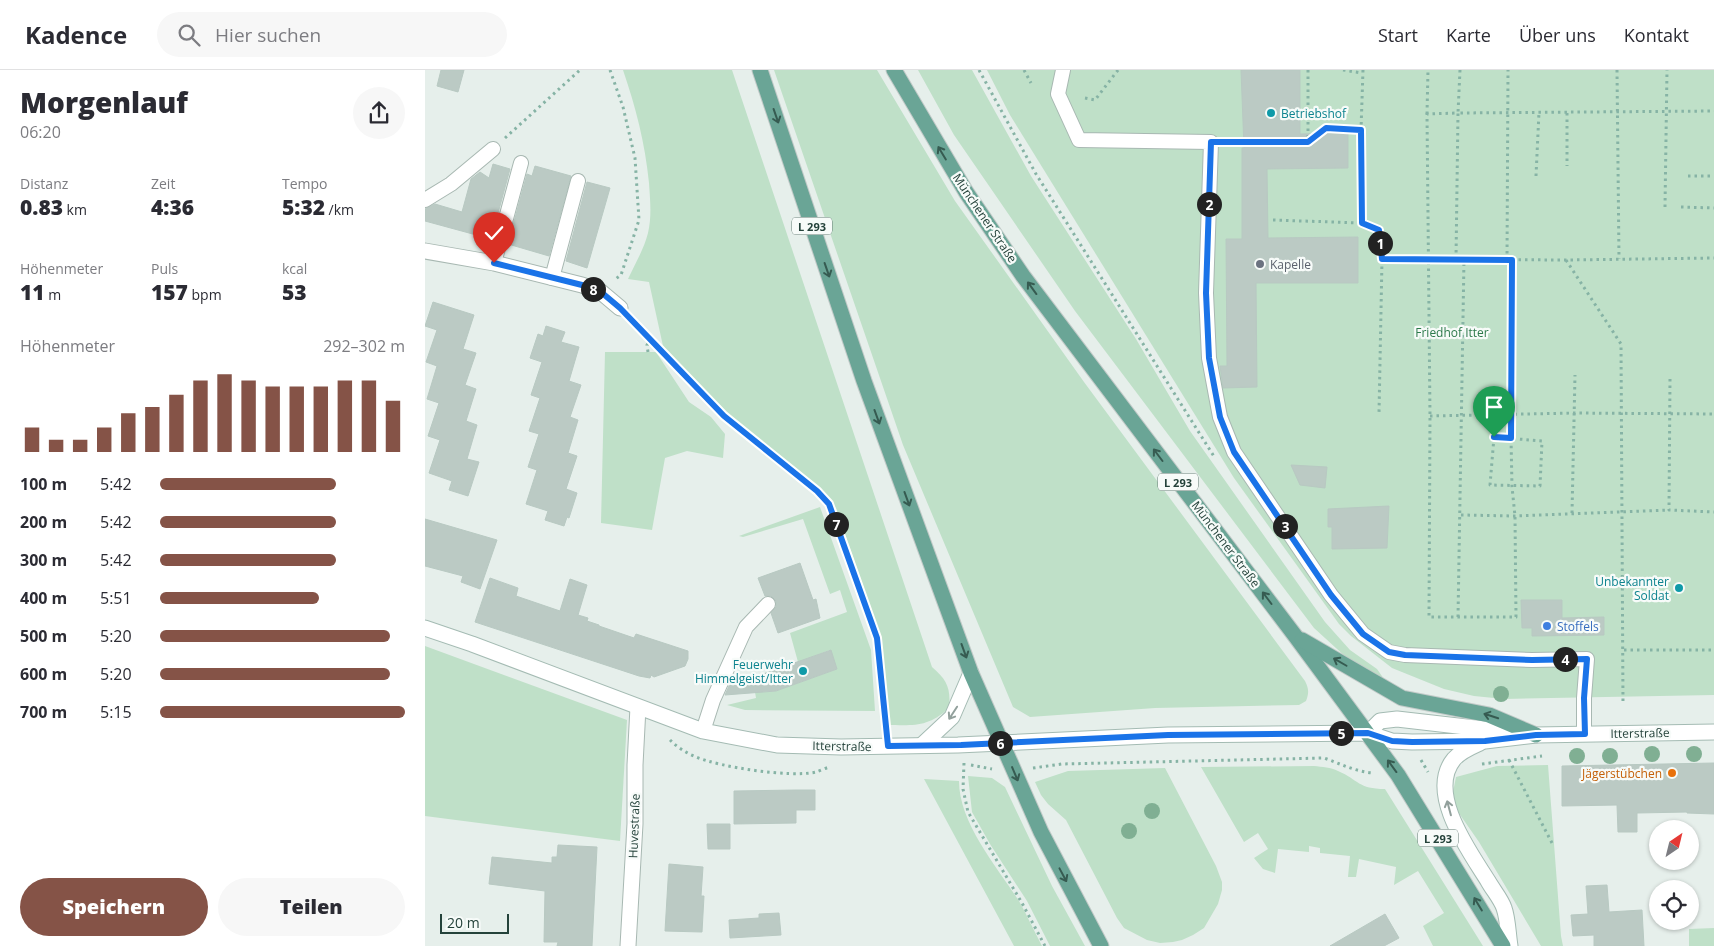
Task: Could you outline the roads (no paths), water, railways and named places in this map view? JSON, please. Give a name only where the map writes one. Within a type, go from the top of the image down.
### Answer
[{"type":"main road","name":"L 293","points":[[760,70],[867,390],[971,673],[1041,832],[1101,946]]},
{"type":"main road","name":"Münchener Straße","points":[[894,70],[966,192],[1023,276],[1368,733],[1398,775],[1503,946]]},
{"type":"main road","points":[[1296,637],[1402,698],[1489,715],[1536,735]]},
{"type":"street","points":[[425,251],[494,263],[582,285],[601,292],[620,308]]},
{"type":"street","name":"Itterstraße","points":[[425,628],[473,644],[703,731],[777,745],[841,748],[961,745],[1168,735],[1368,733],[1392,741],[1485,741],[1536,735],[1714,732]]},
{"type":"street","points":[[921,745],[952,717],[971,673]]},
{"type":"street","name":"Huvestraße","points":[[628,946],[635,824],[635,765],[638,707]]},
{"type":"street","name":"Itterstraße","points":[[1368,733],[1380,721],[1397,719],[1536,735]]},
{"type":"street","points":[[1485,741],[1462,752],[1449,766],[1445,782],[1447,800],[1453,822],[1504,907],[1510,946]]},
{"type":"lane","points":[[1063,70],[1058,94],[1079,140],[1211,142],[1206,293],[1209,358],[1220,417],[1234,452],[1331,595],[1363,634],[1389,652],[1405,655],[1532,660],[1587,659],[1584,698],[1585,734]]},
{"type":"lane","points":[[425,200],[451,184],[493,149]]},
{"type":"lane","points":[[494,263],[521,163]]},
{"type":"lane","points":[[552,278],[578,181]]},
{"type":"lane","points":[[703,731],[713,700],[746,627],[768,604]]},
{"type":"place","name":"Betriebshof","points":[[1271,113]]},
{"type":"place","name":"Kapelle","points":[[1260,264]]},
{"type":"place","name":"Unbekannter Soldat","points":[[1679,588]]},
{"type":"place","name":"Stoffels","points":[[1547,626]]},
{"type":"place","name":"Feuerwehr Himmelgeist/Itter","points":[[803,671]]},
{"type":"place","name":"Jägerstübchen","points":[[1672,773]]},
{"type":"park label","name":"Friedhof Itter","points":[[1452,332]]}]
